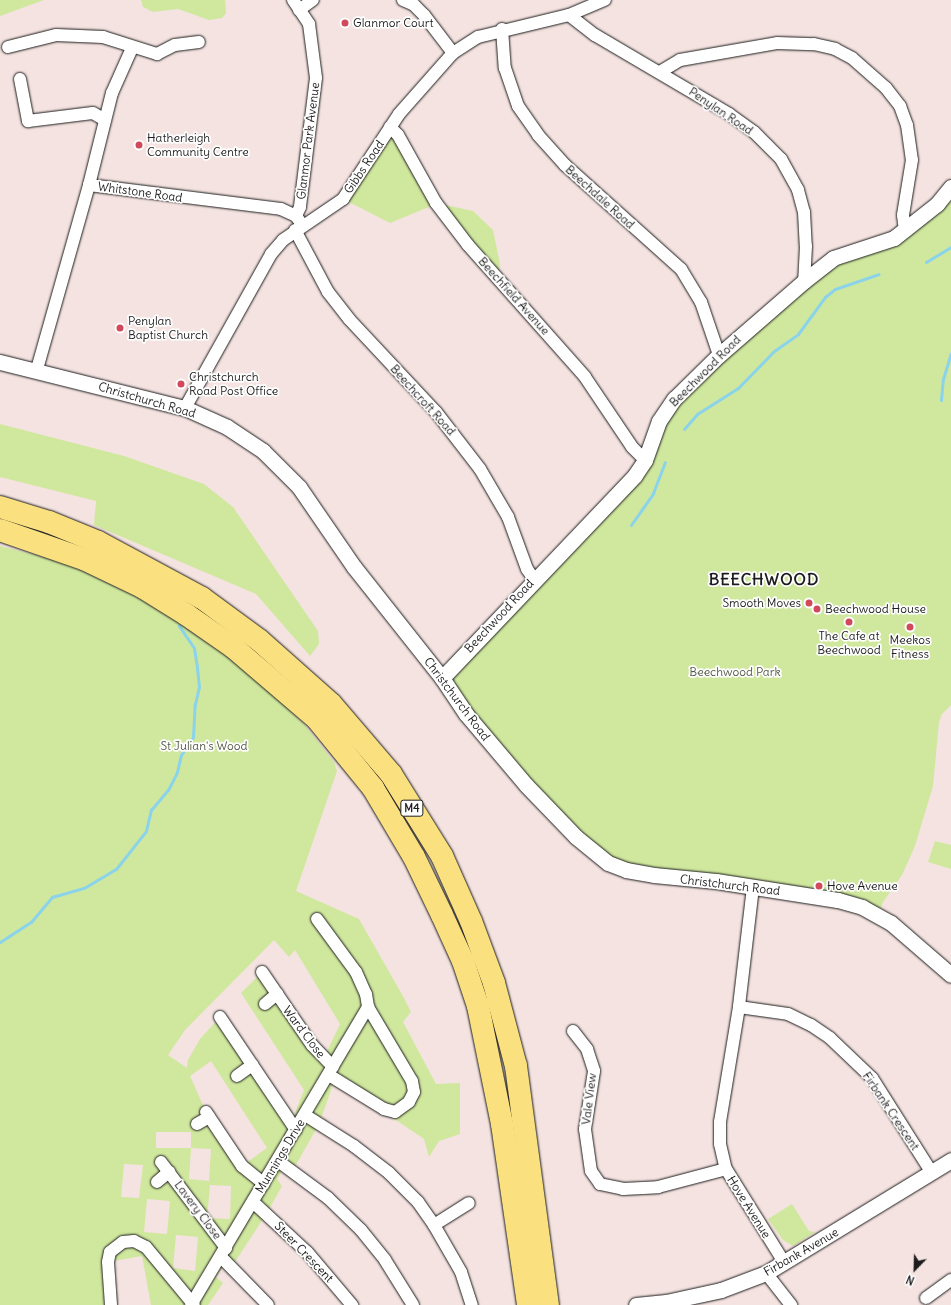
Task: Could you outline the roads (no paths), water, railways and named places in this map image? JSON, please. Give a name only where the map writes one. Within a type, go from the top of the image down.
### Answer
[{"type":"highway","name":"M4","points":[[0,507],[49,522],[98,542],[202,598],[259,640],[331,704],[391,774],[442,856],[494,983],[516,1066],[548,1305]]},
{"type":"highway","name":"M4","points":[[0,530],[86,560],[142,587],[188,615],[238,651],[317,719],[373,788],[414,857],[442,915],[463,961],[478,1006],[502,1124],[528,1305]]},
{"type":"street","points":[[296,5],[313,0]]},
{"type":"street","points":[[403,0],[414,5],[424,15],[453,53]]},
{"type":"street","name":"Gibbs Road","points":[[185,408],[271,254],[299,228],[343,199],[399,114],[453,53],[478,37],[502,29],[569,15],[605,0]]},
{"type":"street","name":"Glanmor Park Avenue","points":[[296,5],[309,24],[316,78],[301,199],[296,216]]},
{"type":"street","name":"Penylan Road","points":[[569,15],[595,35],[729,114],[754,132],[781,159],[798,190],[803,206],[806,246],[804,281]]},
{"type":"street","name":"Beechdale Road","points":[[502,29],[506,68],[518,106],[538,135],[565,165],[681,270],[701,302],[719,355]]},
{"type":"street","points":[[8,47],[56,35],[103,37],[132,48],[157,54],[175,45],[199,42]]},
{"type":"street","points":[[660,72],[680,60],[777,43],[814,44],[835,49],[852,58],[886,88],[900,106],[907,125],[912,160],[902,215],[905,231]]},
{"type":"street","points":[[90,185],[112,93],[132,48]]},
{"type":"street","points":[[20,79],[28,121],[92,113],[105,120]]},
{"type":"street","name":"Beechfield Avenue","points":[[390,128],[398,135],[436,204],[454,227],[585,377],[632,446],[645,460]]},
{"type":"street","name":"Whitstone Road","points":[[37,369],[90,185],[281,209],[296,216]]},
{"type":"street","name":"Beechwood Road","points":[[442,678],[534,579],[635,475],[645,460],[659,421],[674,399],[719,355],[804,281],[833,258],[883,243],[905,231],[937,204],[951,187]]},
{"type":"street","points":[[296,216],[299,228]]},
{"type":"street","name":"Beechcroft Road","points":[[299,228],[328,292],[436,412],[480,469],[508,517],[527,569],[534,579]]},
{"type":"street","name":"Christchurch Road","points":[[0,362],[37,369],[185,408],[227,427],[284,470],[354,567],[442,678],[466,714],[526,785],[576,837],[608,863],[626,870],[654,875],[752,887],[838,900],[862,907],[891,923],[950,970]]},
{"type":"street","name":"Hove Avenue","points":[[752,887],[739,1007],[720,1122],[720,1144],[726,1169],[784,1262]]},
{"type":"street","points":[[317,919],[356,972],[366,994],[368,1007]]},
{"type":"street","name":"Ward Close","points":[[262,972],[331,1071],[384,1109],[395,1112],[409,1102],[414,1092],[412,1081],[368,1007]]},
{"type":"street","name":"Ward Close","points":[[265,1004],[277,994]]},
{"type":"street","name":"Munnings Drive","points":[[192,1304],[224,1253],[368,1007]]},
{"type":"street","name":"Firbank Crescent","points":[[739,1007],[788,1014],[812,1025],[830,1038],[872,1078],[932,1173]]},
{"type":"street","points":[[220,1017],[296,1130]]},
{"type":"street","name":"Vale View","points":[[573,1031],[587,1049],[594,1071],[585,1129],[591,1171],[600,1184],[623,1189],[658,1187],[726,1169]]},
{"type":"street","points":[[237,1076],[252,1065]]},
{"type":"street","points":[[197,1124],[208,1114],[242,1166],[264,1184]]},
{"type":"street","points":[[305,1115],[354,1146],[389,1173],[418,1202],[434,1225],[461,1272],[472,1305]]},
{"type":"street","name":"Firbank Avenue","points":[[636,1305],[666,1304],[722,1290],[766,1273],[951,1160]]},
{"type":"street","points":[[278,1161],[328,1198],[361,1230],[386,1260],[414,1305]]},
{"type":"street","name":"Lavery Close","points":[[161,1162],[224,1253],[268,1305]]},
{"type":"street","name":"Lavery Close","points":[[157,1182],[169,1172]]},
{"type":"street","name":"Steer Crescent","points":[[253,1202],[307,1252],[352,1305]]},
{"type":"street","points":[[434,1225],[469,1203]]},
{"type":"street","points":[[111,1305],[108,1262],[110,1252],[123,1242],[134,1241],[146,1247],[192,1304]]},
{"type":"street","points":[[766,1273],[791,1305]]},
{"type":"street","points":[[926,1298],[951,1280]]},
{"type":"waterway","points":[[926,262],[951,247]]},
{"type":"waterway","points":[[684,429],[697,414],[738,388],[774,351],[798,334],[825,297],[835,289],[879,274]]},
{"type":"waterway","points":[[941,400],[943,379],[951,353]]},
{"type":"waterway","points":[[631,525],[653,493],[665,462]]},
{"type":"waterway","points":[[0,942],[31,922],[52,897],[84,888],[116,869],[146,831],[151,810],[168,790],[177,772],[181,755],[193,737],[195,704],[199,687],[197,667],[194,648],[179,626]]},
{"type":"place","name":"Glanmor Court","points":[[345,23]]},
{"type":"place","name":"Hatherleigh Community Centre","points":[[139,145]]},
{"type":"place","name":"Penylan Baptist Church","points":[[120,328]]},
{"type":"place","name":"Christchurch Road Post Office","points":[[181,384]]},
{"type":"place","name":"Smooth Moves","points":[[809,603]]},
{"type":"place","name":"Beechwood House","points":[[817,609]]},
{"type":"place","name":"The Cafe at Beechwood","points":[[849,622]]},
{"type":"place","name":"Meekos Fitness","points":[[910,627]]},
{"type":"place","name":"Hove Avenue","points":[[819,886]]},
{"type":"district","name":"BEECHWOOD","points":[[764,579]]},
{"type":"park label","name":"Beechwood Park","points":[[735,672]]},
{"type":"park label","name":"St Julian's Wood","points":[[204,746]]}]
